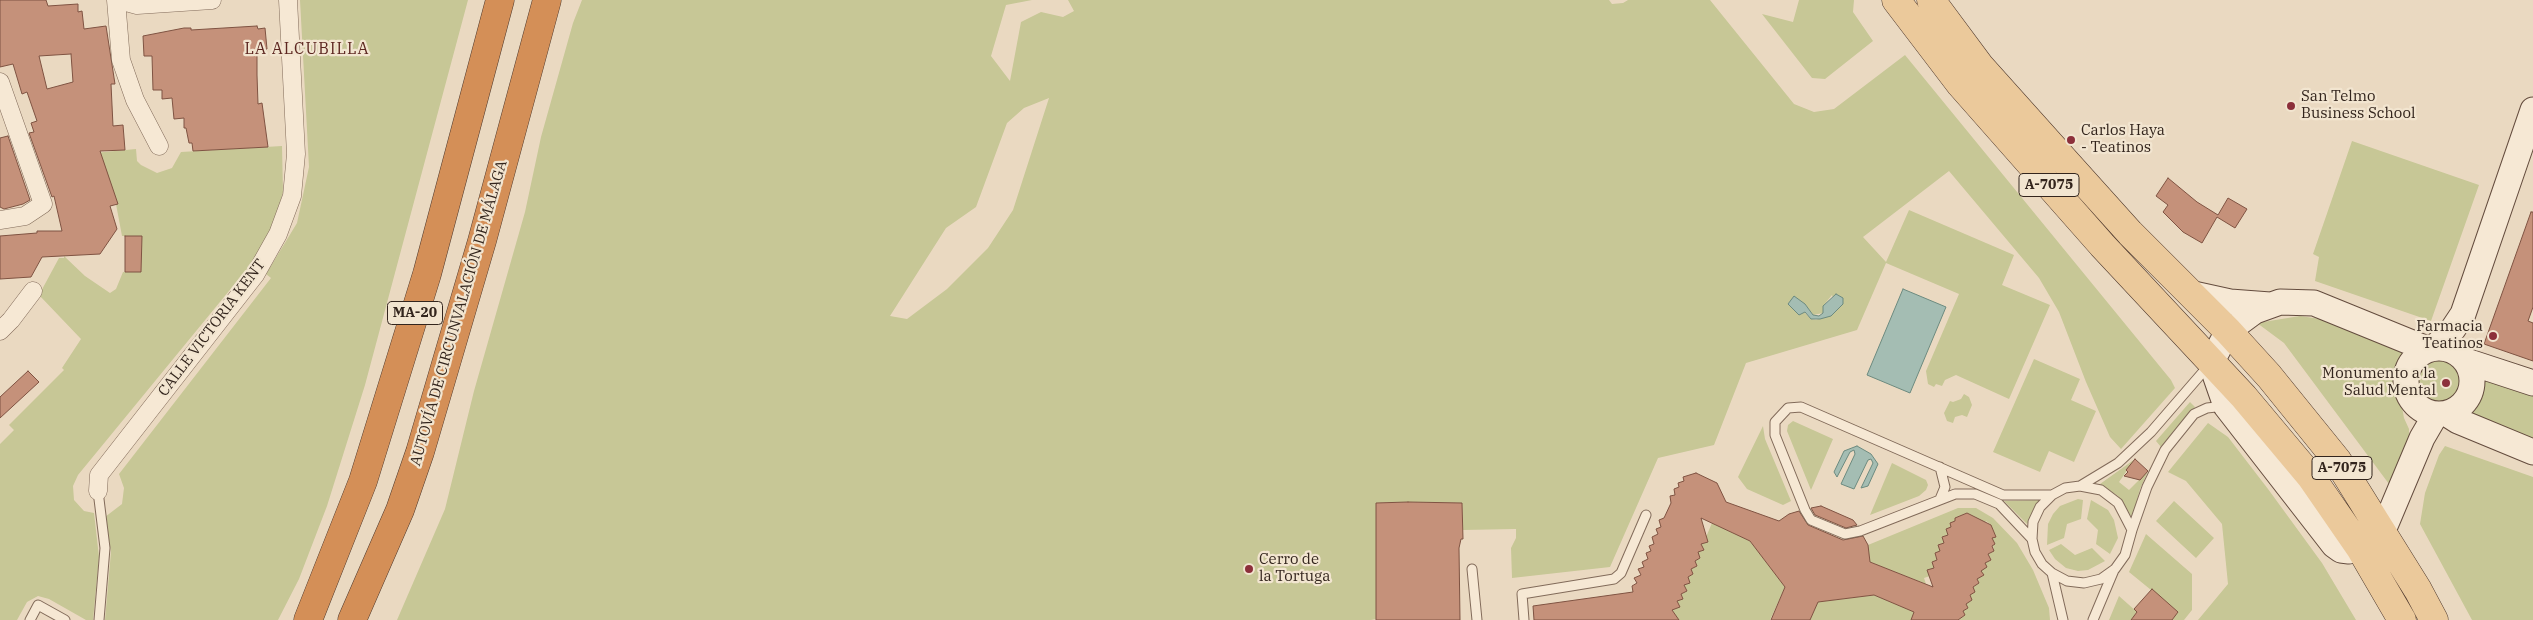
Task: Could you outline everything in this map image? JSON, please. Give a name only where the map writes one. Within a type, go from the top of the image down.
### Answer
[{"type":"highway","name":"MA-20","points":[[308,620],[363,481],[427,274],[500,0]]},
{"type":"highway","name":"AUTOVÍA DE CIRCUNVALACIÓN DE MÁLAGA","points":[[352,620],[400,510],[420,452],[482,241],[547,0]]},
{"type":"main road","name":"A-7075","points":[[1896,0],[1960,84],[2102,245],[2244,397],[2311,477],[2360,548],[2402,620]]},
{"type":"main road","name":"A-7075","points":[[1931,0],[1980,66],[2130,233],[2228,331],[2269,376],[2337,460],[2418,590],[2434,620]]},
{"type":"main road","points":[[2533,110],[2463,314],[2453,329],[2431,348],[2416,356],[2408,366],[2406,385],[2413,402],[2423,410],[2441,414],[2533,452]]},
{"type":"main road","points":[[2189,292],[2230,302],[2270,306]]},
{"type":"main road","points":[[2466,361],[2472,373],[2470,392],[2458,408],[2441,414],[2422,438],[2382,532],[2372,544],[2349,551],[2341,550],[2334,545],[2226,406],[2211,363],[2228,331],[2255,311],[2280,302],[2314,303],[2431,348],[2451,349],[2466,361],[2533,383]]},
{"type":"street","points":[[159,146],[135,100],[121,60],[118,0],[137,5],[212,0]]},
{"type":"street","name":"CALLE VICTORIA KENT","points":[[98,492],[100,475],[255,275],[278,234],[292,196],[296,154],[288,0]]},
{"type":"street","points":[[0,82],[43,204],[25,216],[0,220]]},
{"type":"street","points":[[0,331],[33,291]]},
{"type":"lane","points":[[2080,486],[2118,462],[2151,432],[2211,363]]},
{"type":"lane","points":[[2093,620],[2115,569],[2125,555],[2147,488],[2165,450],[2194,414],[2207,408],[2226,406]]},
{"type":"lane","points":[[2032,539],[1999,504],[1975,494],[1955,494],[1860,531],[1845,534],[1811,520],[1804,510],[1775,434],[1775,422],[1788,408],[1801,407],[2003,495],[2052,495]]},
{"type":"lane","points":[[1940,467],[1945,487],[1940,499]]},
{"type":"lane","points":[[2115,569],[2101,578],[2084,583],[2067,581],[2052,573],[2042,564],[2035,552],[2032,539],[2033,522],[2040,507],[2052,495],[2065,488],[2080,486],[2101,490],[2118,503],[2132,530]]},
{"type":"lane","points":[[98,492],[105,548],[99,620]]},
{"type":"lane","points":[[1524,620],[1522,594],[1614,579],[1621,573],[1646,514]]},
{"type":"lane","points":[[1472,568],[1477,620]]},
{"type":"lane","points":[[2052,573],[2063,620]]},
{"type":"lane","points":[[30,620],[38,605],[65,620]]},
{"type":"green space","points":[[300,0],[468,0],[365,385],[327,506],[299,579],[278,620],[105,620],[111,552],[105,517],[122,504],[124,488],[119,474],[271,278],[266,274],[297,223],[309,167]]},
{"type":"green space","points":[[582,0],[1032,0],[1006,5],[991,56],[1010,81],[1021,22],[1041,12],[1063,17],[1074,11],[1068,0],[1609,0],[1612,4],[1623,3],[1628,0],[1710,0],[1794,104],[1814,112],[1834,109],[1905,55],[2171,380],[2175,388],[2121,449],[2110,437],[2059,312],[2039,278],[1949,171],[1863,237],[1886,262],[1909,210],[2014,255],[2002,285],[2050,305],[2009,399],[1956,375],[1945,380],[1942,386],[1936,384],[1934,387],[1928,384],[1926,371],[1959,294],[1886,263],[1857,330],[1746,363],[1714,445],[1658,458],[1610,567],[1512,578],[1511,548],[1516,538],[1516,529],[1463,530],[1462,503],[1376,503],[1376,619],[1371,620],[397,620],[445,509],[474,391],[525,212],[541,137],[573,23]],"holes":[[[1049,98],[1013,210],[988,248],[947,289],[907,319],[890,316],[946,228],[976,207],[1007,123],[1024,108]],[[1832,295],[1837,309],[1833,314],[1816,320],[1811,319],[1804,312],[1805,304],[1813,315],[1823,313],[1823,306]]]},
{"type":"green space","points":[[1799,0],[1854,0],[1853,12],[1873,41],[1825,79],[1812,78],[1762,14],[1793,22]]},
{"type":"green space","points":[[2352,141],[2479,185],[2431,321],[2315,281],[2319,257],[2313,254]]},
{"type":"green space","points":[[282,146],[283,192],[274,225],[256,258],[78,475],[73,486],[74,500],[84,511],[94,513],[99,557],[93,620],[86,620],[49,599],[38,596],[27,602],[17,620],[0,620],[0,444],[14,430],[9,425],[64,370],[62,368],[81,339],[39,295],[59,258],[64,258],[64,256],[85,276],[110,293],[116,289],[123,272],[141,272],[142,236],[122,236],[116,204],[94,153],[136,149],[137,161],[157,173],[172,168],[181,152]]},
{"type":"green space","points":[[2300,316],[2320,319],[2409,352],[2400,366],[2397,380],[2404,418],[2409,429],[2409,439],[2389,484],[2284,343],[2257,323]]},
{"type":"green space","points":[[2434,356],[2444,356],[2457,363],[2464,376],[2464,386],[2457,399],[2444,406],[2434,406],[2425,402],[2418,395],[2414,386],[2414,376],[2418,367],[2425,360]]},
{"type":"green space","points":[[2034,359],[2080,379],[2071,400],[2096,411],[2074,462],[2049,451],[2040,472],[1993,452]]},
{"type":"green space","points":[[2479,369],[2533,388],[2533,442],[2464,414],[2478,395]]},
{"type":"green space","points":[[1964,394],[1969,397],[1972,405],[1967,417],[1962,415],[1955,417],[1953,423],[1947,421],[1944,413],[1950,401],[1953,402],[1961,399]]},
{"type":"green space","points":[[2190,402],[2195,407],[2161,447],[2156,441]]},
{"type":"green space","points":[[1793,421],[1833,439],[1811,490],[1787,431],[1788,425]]},
{"type":"green space","points":[[2208,423],[2228,437],[2268,489],[2322,563],[2356,620],[2198,620],[2228,584],[2222,524],[2186,481],[2168,472]]},
{"type":"green space","points":[[1763,426],[1765,439],[1791,501],[1783,505],[1747,489],[1738,477]]},
{"type":"green space","points":[[2445,446],[2533,477],[2533,620],[2472,620],[2420,524],[2425,493],[2439,455]]},
{"type":"green space","points":[[2135,459],[2119,482],[2129,490],[2148,471],[2140,489],[2133,515],[2131,516],[2118,496],[2100,484]]},
{"type":"green space","points":[[1892,463],[1926,480],[1928,485],[1926,490],[1919,496],[1870,515]]},
{"type":"green space","points":[[2078,499],[2083,500],[2081,519],[2067,524],[2064,538],[2047,545],[2048,524],[2053,514],[2060,506]]},
{"type":"green space","points":[[2040,500],[2027,524],[2004,501]]},
{"type":"green space","points":[[2091,500],[2108,510],[2114,520],[2118,538],[2110,554],[2096,544],[2098,530],[2087,519]]},
{"type":"green space","points":[[2174,501],[2214,538],[2196,558],[2156,521]]},
{"type":"green space","points":[[1958,508],[1976,508],[1993,518],[2017,543],[2033,570],[2049,608],[2050,620],[1959,620],[1965,615],[1963,611],[1968,608],[1966,604],[1972,600],[1970,595],[1973,587],[1979,583],[1977,579],[1985,563],[1991,560],[1988,554],[1994,551],[1992,538],[1996,537],[1990,524],[1967,513],[1955,518],[1955,521],[1950,523],[1951,527],[1946,529],[1948,535],[1942,537],[1944,543],[1938,545],[1940,551],[1935,554],[1937,560],[1932,562],[1934,568],[1928,570],[1930,576],[1924,578],[1926,584],[1870,562],[1868,545]]},
{"type":"green space","points":[[1712,523],[1750,541],[1785,587],[1770,620],[1679,620],[1672,610],[1680,607],[1677,601],[1683,598],[1681,594],[1687,591],[1684,585],[1690,583],[1688,577],[1693,574],[1691,569],[1697,566],[1695,561],[1700,558],[1698,552],[1703,550],[1701,544],[1707,542],[1706,537]]},
{"type":"green space","points":[[2146,534],[2192,574],[2192,610],[2184,620],[2172,620],[2178,612],[2129,572]]},
{"type":"green space","points":[[2061,544],[2075,555],[2092,548],[2105,561],[2088,570],[2078,571],[2066,568],[2055,559],[2049,550]]},
{"type":"green space","points":[[1874,595],[1914,612],[1911,620],[1810,620],[1818,602]]},
{"type":"green space","points":[[2119,596],[2137,612],[2131,620],[2109,620]]},
{"type":"shaded area","points":[[1903,289],[1946,307],[1910,393],[1867,375]]},
{"type":"shaded area","points":[[1836,294],[1843,298],[1843,304],[1831,316],[1820,319],[1811,319],[1805,312],[1799,315],[1788,304],[1794,296],[1805,304],[1813,315],[1819,316],[1823,313],[1823,306]]},
{"type":"shaded area","points":[[1857,446],[1871,454],[1878,464],[1868,486],[1861,488],[1873,463],[1871,459],[1868,460],[1854,489],[1841,484],[1855,454],[1854,450],[1850,452],[1837,477],[1834,472],[1844,451]]},
{"type":"building","points":[[0,0],[46,0],[48,6],[78,4],[78,12],[82,11],[84,29],[106,26],[115,84],[111,84],[113,126],[123,125],[125,150],[100,151],[118,204],[110,206],[117,229],[100,254],[42,257],[31,277],[0,279],[0,236],[37,233],[37,231],[62,231],[54,196],[52,197],[29,133],[34,132],[31,123],[37,121],[27,92],[22,94],[13,64],[0,67]],"holes":[[[71,54],[73,82],[47,89],[39,56]]]},
{"type":"building","points":[[257,26],[258,29],[265,28],[267,49],[257,50],[257,75],[258,104],[262,103],[268,147],[193,151],[192,143],[189,143],[186,128],[184,128],[184,118],[174,119],[172,98],[162,99],[162,90],[153,90],[152,56],[144,56],[143,36],[184,28],[191,28],[191,30]]},
{"type":"building","points":[[8,136],[30,200],[4,209],[0,207],[0,138]]},
{"type":"building","points":[[2168,178],[2197,202],[2218,215],[2228,198],[2247,209],[2235,228],[2217,217],[2202,243],[2183,232],[2163,212],[2168,205],[2156,196]]},
{"type":"building","points":[[2531,212],[2533,212],[2533,307],[2528,321],[2533,323],[2533,361],[2484,344]]},
{"type":"building","points":[[125,236],[142,236],[141,272],[125,272]]},
{"type":"building","points":[[28,371],[39,382],[0,418],[0,397]]},
{"type":"building","points":[[2135,459],[2148,471],[2140,480],[2124,476],[2128,472],[2126,470]]},
{"type":"building","points":[[1696,473],[1717,483],[1726,502],[1779,521],[1789,514],[1799,511],[1808,525],[1843,540],[1863,536],[1868,545],[1870,562],[1933,587],[1927,570],[1934,568],[1932,562],[1937,560],[1935,553],[1940,551],[1938,545],[1944,543],[1942,537],[1948,535],[1946,529],[1951,527],[1950,523],[1955,521],[1955,518],[1967,513],[1991,525],[1996,537],[1992,538],[1995,544],[1992,546],[1994,551],[1988,554],[1991,560],[1985,563],[1987,567],[1981,571],[1984,575],[1977,579],[1979,583],[1973,587],[1975,592],[1970,595],[1972,600],[1966,604],[1968,608],[1963,611],[1965,615],[1958,620],[1911,620],[1914,612],[1874,595],[1818,602],[1810,620],[1771,620],[1785,587],[1750,541],[1701,518],[1708,542],[1701,544],[1704,550],[1698,552],[1700,558],[1695,561],[1697,566],[1691,569],[1693,574],[1688,577],[1690,583],[1684,585],[1687,591],[1681,594],[1683,599],[1677,601],[1680,607],[1672,610],[1679,620],[1534,620],[1533,606],[1633,592],[1632,586],[1637,583],[1634,578],[1641,575],[1638,569],[1644,567],[1642,562],[1648,559],[1646,553],[1651,551],[1649,546],[1654,544],[1652,537],[1658,534],[1656,529],[1661,527],[1659,520],[1664,518],[1671,503],[1670,496],[1675,495],[1674,489],[1679,487],[1678,483],[1684,481],[1683,477]]},
{"type":"building","points":[[1376,503],[1462,503],[1463,539],[1461,539],[1459,548],[1460,620],[1376,620]]},
{"type":"building","points":[[1821,506],[1853,520],[1857,525],[1846,528],[1815,515],[1811,508]]},
{"type":"building","points":[[2152,589],[2178,612],[2172,620],[2131,620],[2137,612],[2134,609]]},
{"type":"place","name":"San Telmo Business School","points":[[2291,106]]},
{"type":"place","name":"Carlos Haya - Teatinos","points":[[2071,140]]},
{"type":"place","name":"Farmacia Teatinos","points":[[2493,336]]},
{"type":"place","name":"Monumento a la Salud Mental","points":[[2446,383]]},
{"type":"place","name":"Cerro de la Tortuga","points":[[1249,569]]},
{"type":"district","name":"LA ALCUBILLA","points":[[307,49]]}]
